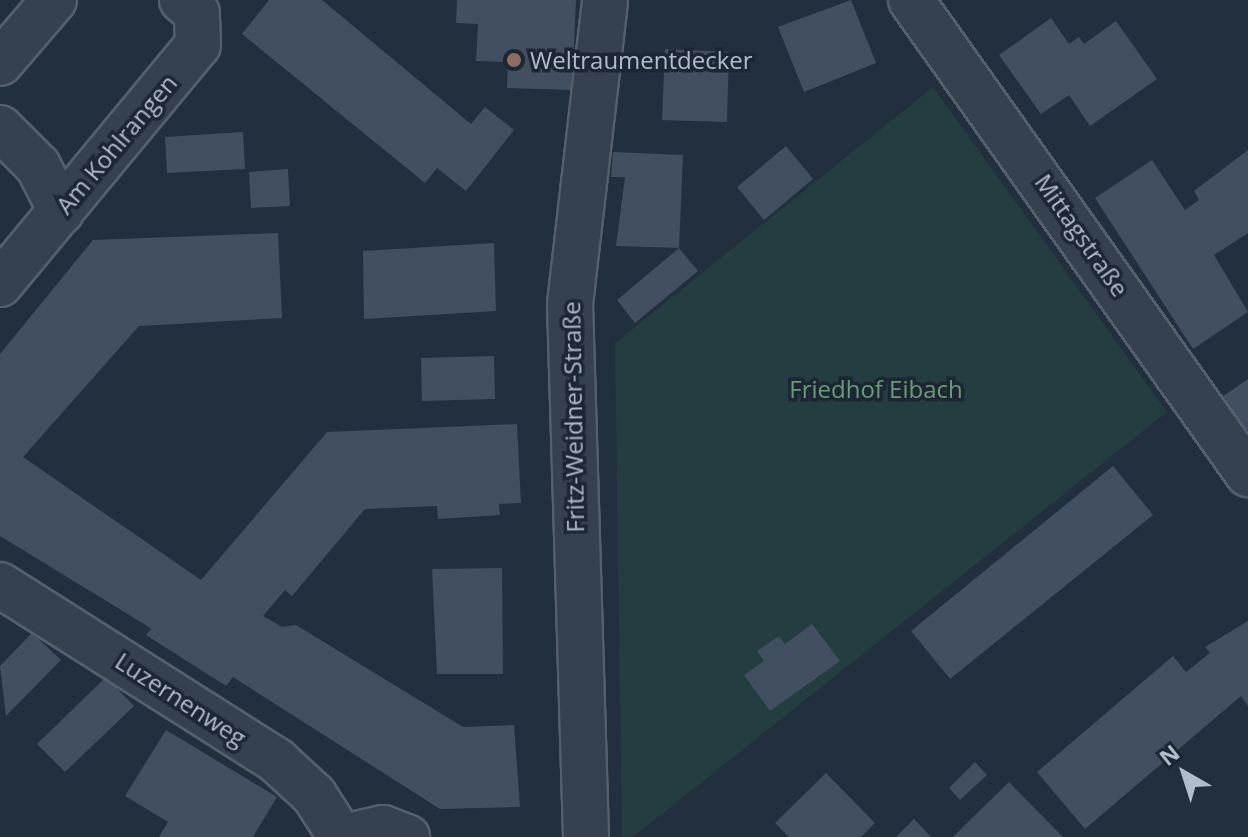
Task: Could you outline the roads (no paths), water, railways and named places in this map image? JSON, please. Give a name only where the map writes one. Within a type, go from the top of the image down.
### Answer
[{"type":"street","points":[[0,63],[54,0]]},
{"type":"street","name":"Am Kohlrangen","points":[[0,284],[198,45],[197,13],[182,0]]},
{"type":"street","name":"Fritz-Weidner-Straße","points":[[586,837],[570,304],[605,0]]},
{"type":"street","name":"Mittagstraße","points":[[911,0],[1248,474]]},
{"type":"street","points":[[0,128],[38,166],[61,211]]},
{"type":"street","name":"Luzernenweg","points":[[0,585],[277,761],[314,795],[343,837],[383,828],[407,837]]},
{"type":"place","name":"Weltraumentdecker","points":[[514,60]]},
{"type":"park label","name":"Friedhof Eibach","points":[[876,389]]}]
